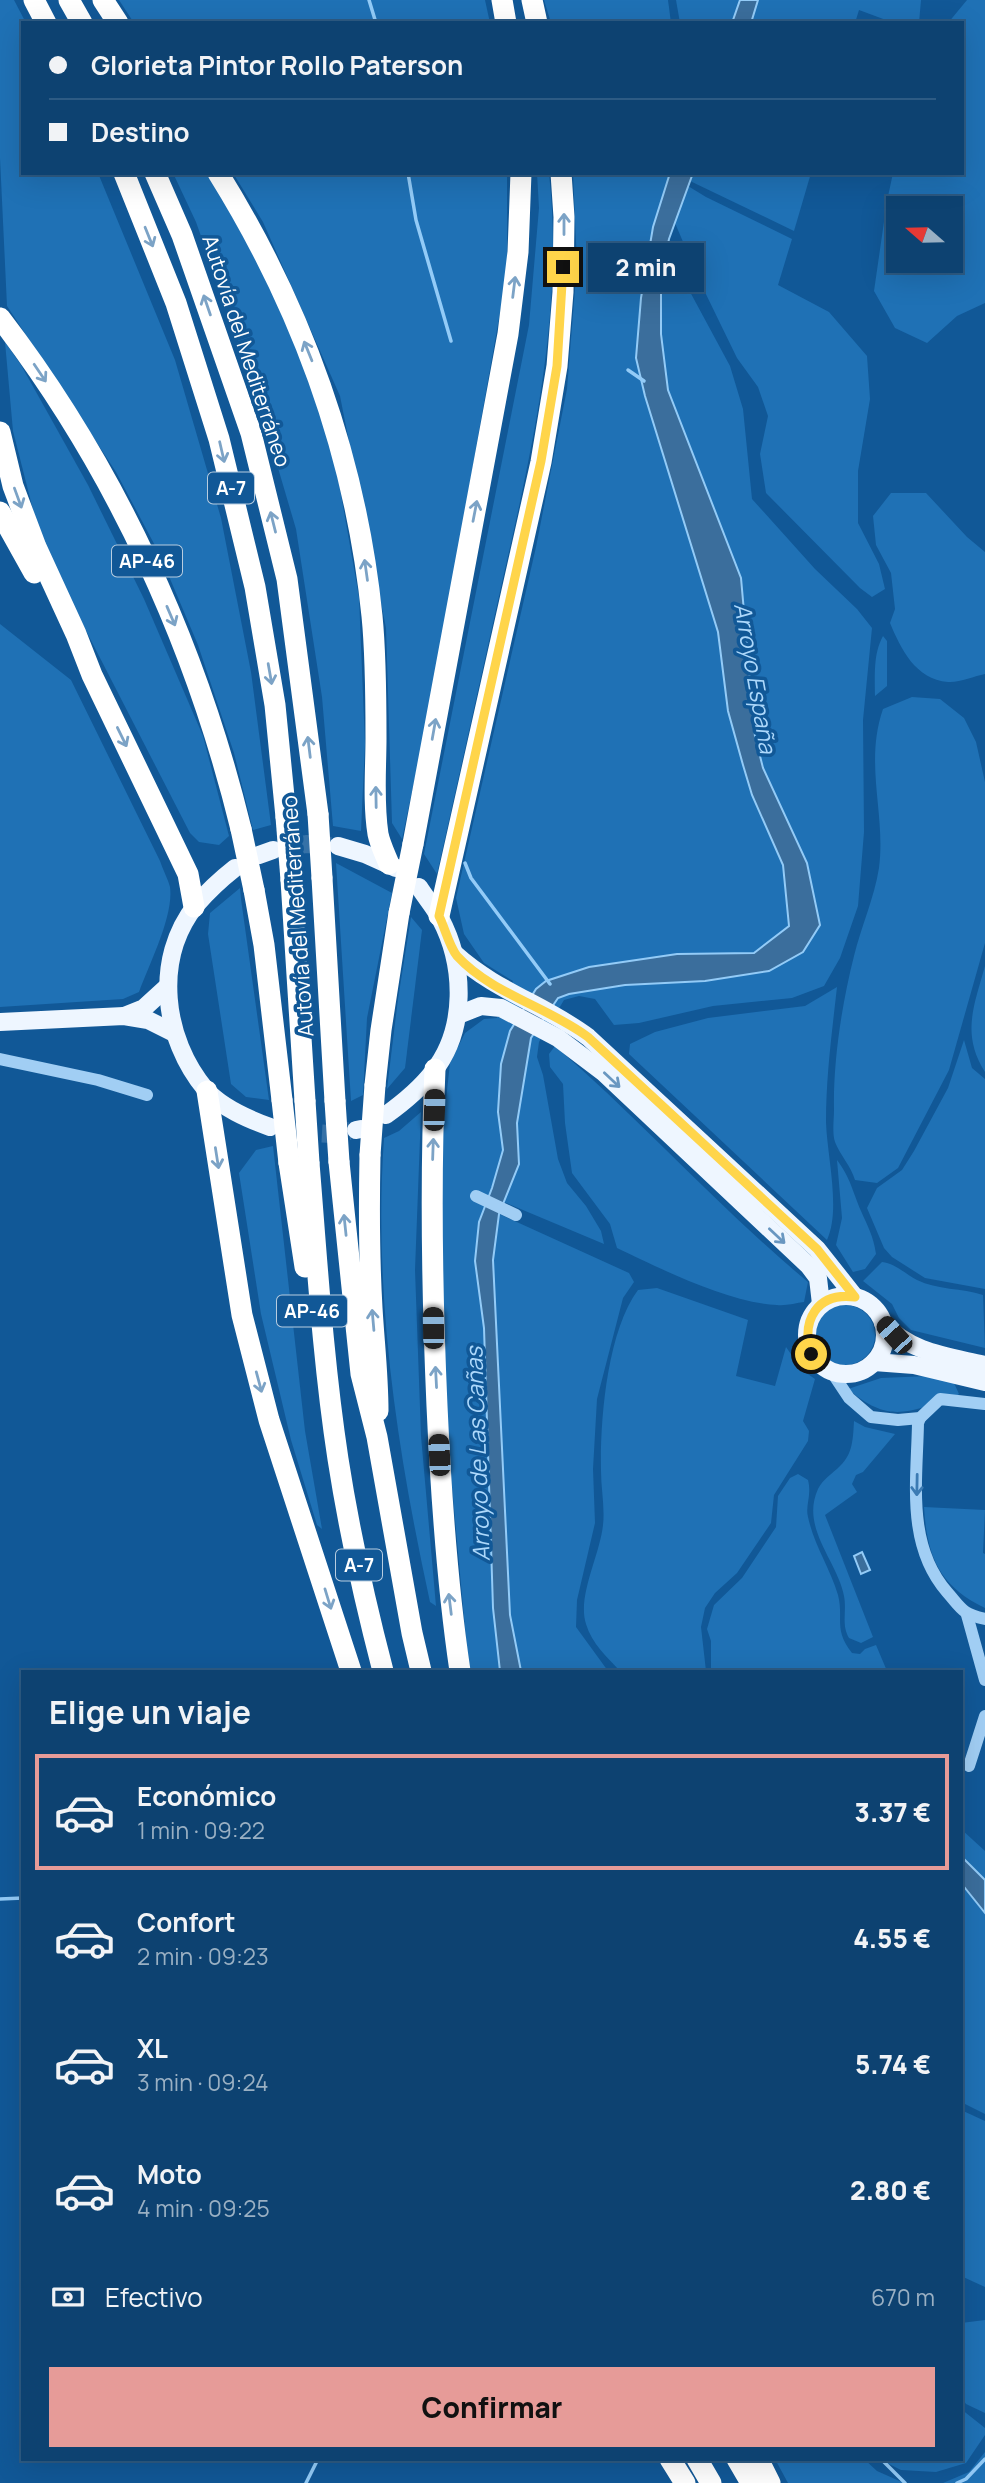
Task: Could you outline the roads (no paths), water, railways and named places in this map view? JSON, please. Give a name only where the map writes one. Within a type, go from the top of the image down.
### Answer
[{"type":"highway","points":[[34,0],[45,21]]},
{"type":"highway","points":[[69,0],[81,21]]},
{"type":"highway","points":[[103,0],[117,21]]},
{"type":"highway","points":[[502,0],[506,21]]},
{"type":"highway","points":[[532,0],[537,21]]},
{"type":"highway","name":"Autovía del Mediterráneo","points":[[125,175],[176,303],[219,439],[255,587],[275,705],[291,880],[305,1101],[299,1163],[338,1459],[369,1619],[383,1670]]},
{"type":"highway","name":"Autovía del Mediterráneo","points":[[156,175],[182,235],[251,433],[288,579],[318,814],[339,1162],[360,1374],[377,1437],[421,1670]]},
{"type":"highway","points":[[219,175],[249,223],[289,304],[321,385],[345,462],[361,534],[372,616],[379,835],[392,866]]},
{"type":"highway","name":"AP-46","points":[[377,1437],[378,1373],[369,1230],[370,1155],[381,1030],[399,913],[508,334],[518,252],[521,175]]},
{"type":"highway","points":[[439,916],[541,461],[557,366],[563,292],[564,217],[561,175]]},
{"type":"highway","name":"AP-46","points":[[0,318],[65,410],[100,469],[146,556],[185,648],[207,709],[227,773],[254,890],[264,945],[282,1100],[299,1163]]},
{"type":"highway","points":[[0,432],[13,486],[36,547],[92,675]]},
{"type":"highway","points":[[0,512],[92,675],[188,874],[194,907]]},
{"type":"highway","points":[[435,1069],[431,1208],[434,1342],[449,1599],[460,1670]]},
{"type":"highway","points":[[207,1091],[242,1315],[269,1420],[351,1670]]},
{"type":"highway","points":[[671,2461],[685,2483]]},
{"type":"highway","points":[[698,2461],[711,2483]]},
{"type":"highway","points":[[738,2461],[751,2483]]},
{"type":"highway","points":[[759,2461],[770,2483]]},
{"type":"main road","points":[[338,846],[365,853],[392,866]]},
{"type":"main road","points":[[235,868],[214,885],[194,907],[180,934],[170,965],[167,987],[174,1032],[190,1066],[207,1091],[234,1111],[271,1127]]},
{"type":"main road","points":[[386,1115],[411,1097],[435,1069],[449,1042],[458,1015],[460,987],[455,954],[439,916],[419,887]]},
{"type":"main road","points":[[455,954],[505,1000],[603,1072],[809,1266],[818,1278],[821,1304]]},
{"type":"main road","points":[[124,1016],[144,1008],[167,987]]},
{"type":"main road","points":[[458,1015],[505,1000],[567,1021],[588,1037],[817,1249],[855,1297]]},
{"type":"main road","points":[[0,1022],[124,1016],[148,1020],[174,1032]]},
{"type":"main road","points":[[985,1365],[922,1350],[905,1343],[883,1323],[873,1306],[855,1297],[837,1296],[821,1304],[808,1324],[807,1339],[811,1354],[831,1371],[853,1373],[874,1362],[914,1365],[985,1382]]},
{"type":"main road","points":[[874,1362],[884,1344],[883,1323]]},
{"type":"street","points":[[0,1059],[97,1080],[146,1095]]},
{"type":"street","points":[[476,1196],[516,1214]]},
{"type":"street","points":[[831,1371],[849,1398],[871,1417],[898,1420],[920,1418]]},
{"type":"street","points":[[985,1404],[940,1399],[920,1418],[917,1526],[926,1560],[943,1588],[967,1615],[985,1680]]},
{"type":"street","points":[[967,1615],[985,1619]]},
{"type":"street","points":[[969,1766],[985,1716]]},
{"type":"waterway","points":[[369,0],[375,21]]},
{"type":"waterway","points":[[408,175],[416,220],[451,341]]},
{"type":"waterway","points":[[628,370],[644,381]]},
{"type":"waterway","name":"Arroyo de Las Cañas","points":[[465,863],[471,878],[550,984]]},
{"type":"waterway","points":[[0,1899],[21,1898]]},
{"type":"waterway","points":[[957,2483],[966,2479],[985,2459]]},
{"type":"waterway","points":[[306,2483],[317,2461]]},
{"type":"waterway","points":[[883,2461],[905,2483]]},
{"type":"tunnel","points":[[275,850],[306,844],[331,846]]},
{"type":"tunnel","points":[[295,1132],[332,1134],[350,1131]]},
{"type":"water label","name":"Arroyo España","points":[[755,678]]}]
